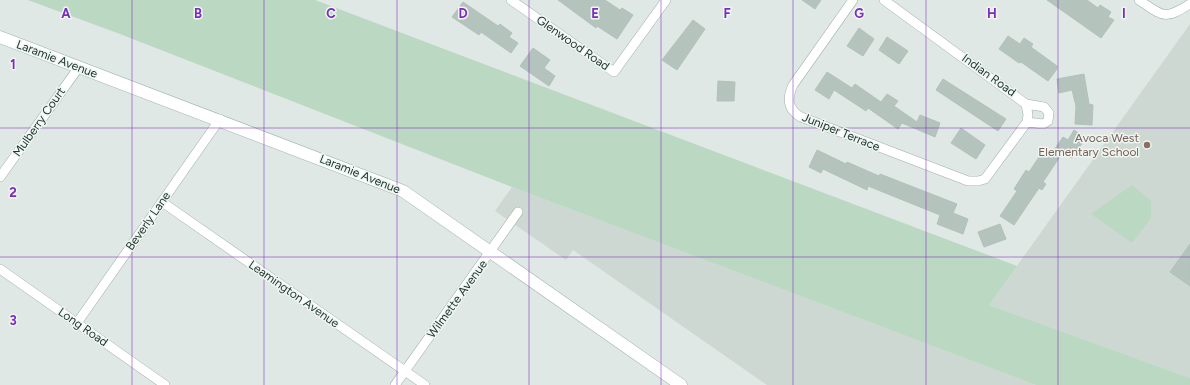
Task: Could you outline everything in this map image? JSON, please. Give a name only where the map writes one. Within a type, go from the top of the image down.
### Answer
[{"type":"street","name":"Glenwood Road","points":[[512,0],[614,72],[661,2]]},
{"type":"street","name":"Juniper Terrace","points":[[853,0],[793,85],[788,98],[792,109],[801,116],[968,181],[978,181],[990,174],[1027,122]]},
{"type":"street","name":"Indian Road","points":[[884,0],[1026,104],[1028,115],[1027,122]]},
{"type":"street","points":[[1139,0],[1161,14],[1171,15],[1190,4]]},
{"type":"street","name":"Laramie Avenue","points":[[0,37],[220,119],[403,191],[681,385]]},
{"type":"street","name":"Mulberry Court","points":[[0,177],[79,67]]},
{"type":"street","points":[[1026,104],[1044,107],[1049,114],[1048,121],[1043,124],[1027,122]]},
{"type":"street","name":"Beverly Lane","points":[[77,323],[220,119]]},
{"type":"street","name":"Leamington Avenue","points":[[162,202],[425,385]]},
{"type":"street","name":"Wilmette Avenue","points":[[395,385],[518,212]]},
{"type":"street","name":"Long Road","points":[[0,269],[165,385]]},
{"type":"shaded area","name":"Avoca West Elementary School","points":[[1190,24],[1190,378],[989,305]]},
{"type":"shaded area","points":[[512,187],[1036,385],[767,385],[573,250],[566,260],[495,211]]},
{"type":"green space","points":[[28,0],[315,0],[1017,266],[989,305],[1190,378],[1190,385],[1036,385],[512,187],[120,34]]},
{"type":"green space","points":[[1132,185],[1151,201],[1151,218],[1132,243],[1091,214]]},
{"type":"building","points":[[558,0],[605,0],[620,10],[622,8],[633,15],[617,39],[597,26],[596,28]]},
{"type":"building","points":[[802,0],[821,0],[815,9]]},
{"type":"building","points":[[1047,0],[1087,0],[1098,8],[1100,5],[1111,12],[1108,17],[1114,20],[1101,38]]},
{"type":"building","points":[[463,2],[498,26],[500,24],[512,33],[509,37],[518,43],[511,53],[481,32],[479,35],[452,17]]},
{"type":"building","points":[[693,20],[705,29],[677,70],[662,60]]},
{"type":"building","points":[[859,28],[874,39],[863,56],[847,46]]},
{"type":"building","points":[[1008,36],[1020,44],[1024,38],[1033,44],[1031,47],[1057,66],[1057,69],[1048,81],[999,49]]},
{"type":"building","points":[[887,37],[908,51],[899,64],[879,50]]},
{"type":"building","points":[[533,48],[550,60],[544,68],[555,76],[549,86],[520,66]]},
{"type":"building","points":[[827,72],[852,88],[855,84],[881,102],[887,94],[898,101],[894,106],[917,122],[920,115],[940,123],[935,137],[902,123],[898,129],[868,108],[866,111],[834,90],[829,99],[815,90]]},
{"type":"building","points":[[1084,74],[1089,104],[1093,105],[1092,125],[1075,124],[1076,106],[1072,90],[1059,93],[1057,79]]},
{"type":"building","points":[[943,79],[1006,119],[998,131],[936,90]]},
{"type":"building","points":[[718,81],[735,82],[734,101],[717,101]]},
{"type":"building","points":[[961,128],[985,145],[976,159],[951,143]]},
{"type":"building","points":[[1074,130],[1086,138],[1072,158],[1063,152],[1043,182],[1046,184],[1042,190],[1039,188],[1014,225],[1000,216],[1017,191],[1014,189],[1026,170],[1029,172],[1045,148],[1052,153],[1063,137],[1068,140]]},
{"type":"building","points":[[817,150],[846,164],[847,162],[879,176],[880,174],[957,204],[953,213],[968,219],[963,234],[937,224],[940,215],[868,186],[867,190],[823,169],[821,173],[809,167]]},
{"type":"building","points":[[1000,224],[1006,239],[984,247],[978,232]]},
{"type":"building","points":[[1190,244],[1190,286],[1170,272]]},
{"type":"place","name":"Avoca West Elementary School","points":[[1147,145]]}]
